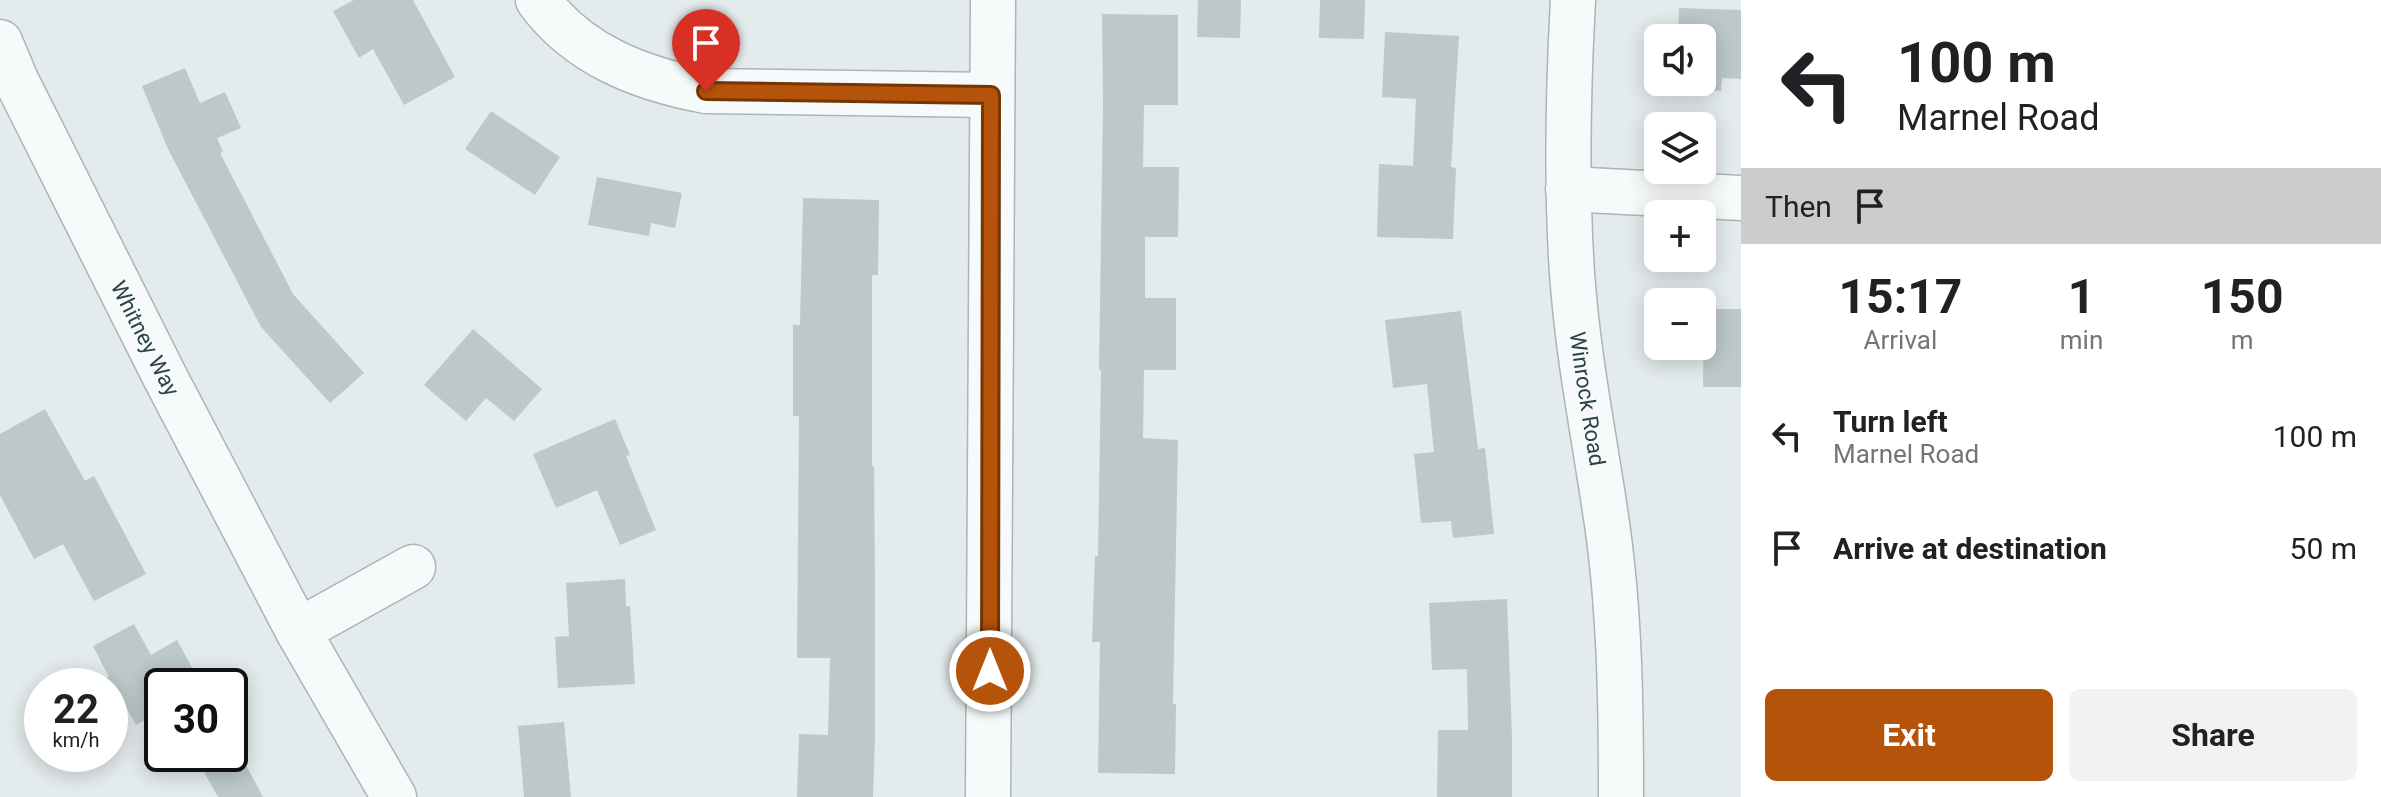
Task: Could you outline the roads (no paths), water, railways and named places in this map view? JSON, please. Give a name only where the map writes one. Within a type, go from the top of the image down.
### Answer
[{"type":"street","points":[[538,0],[563,29],[588,48],[617,65],[676,86],[706,91],[991,95]]},
{"type":"street","points":[[988,797],[993,0]]},
{"type":"street","name":"Winrock Road","points":[[1573,0],[1568,189],[1572,275],[1581,364],[1608,530],[1617,619],[1621,797]]},
{"type":"street","name":"Whitney Way","points":[[0,42],[157,363],[298,631],[394,797]]},
{"type":"street","points":[[1568,189],[1741,198]]},
{"type":"street","points":[[298,631],[413,567]]}]
